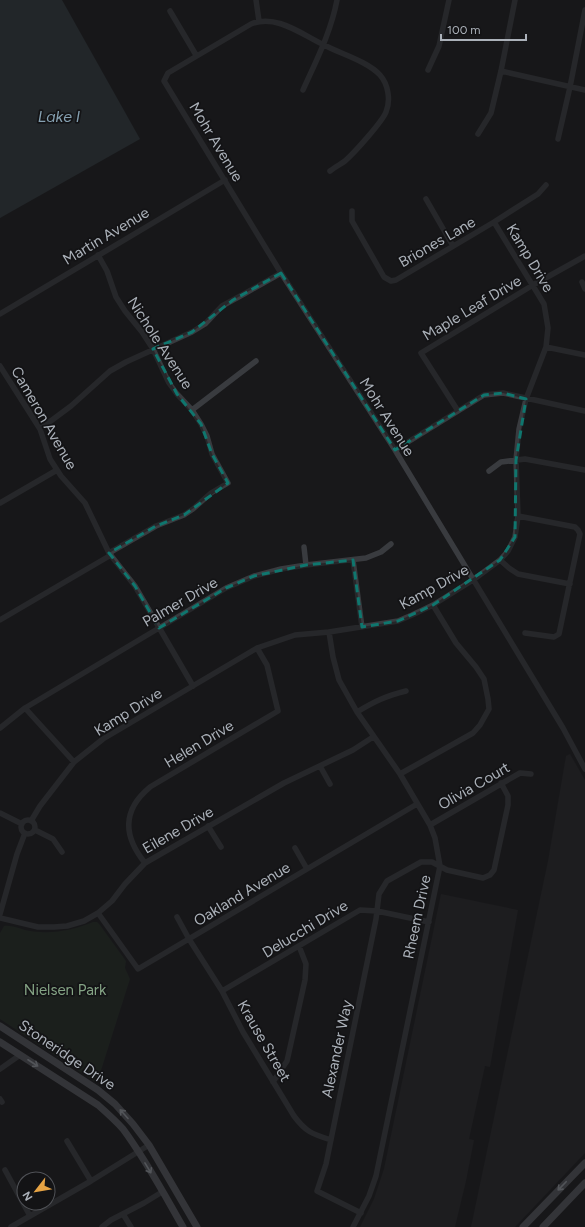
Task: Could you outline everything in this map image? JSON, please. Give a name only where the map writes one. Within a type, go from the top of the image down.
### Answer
[{"type":"main road","name":"Stoneridge Drive","points":[[0,1026],[98,1090],[115,1104],[149,1145],[197,1227]]},
{"type":"main road","name":"Stoneridge Drive","points":[[0,1042],[98,1105],[122,1128],[183,1227]]},
{"type":"main road","points":[[523,1227],[585,1162]]},
{"type":"main road","points":[[543,1227],[585,1183]]},
{"type":"street","points":[[256,0],[259,21]]},
{"type":"street","points":[[303,90],[324,45],[333,20],[337,0]]},
{"type":"street","points":[[428,70],[439,46],[449,0]]},
{"type":"street","points":[[478,134],[491,113],[502,71],[515,0]]},
{"type":"street","points":[[558,139],[585,10]]},
{"type":"street","points":[[170,11],[196,55],[259,21],[283,23],[324,45],[369,66],[380,75],[387,86],[389,101],[386,112],[378,125],[345,161],[330,171]]},
{"type":"street","name":"Mohr Avenue","points":[[196,55],[168,73],[164,81],[281,273],[394,450],[563,728],[585,768]]},
{"type":"street","points":[[502,71],[585,90]]},
{"type":"street","name":"Martin Avenue","points":[[0,314],[225,180]]},
{"type":"street","name":"Briones Lane","points":[[352,211],[352,221],[384,277],[391,281],[396,280],[494,222],[538,194],[546,185]]},
{"type":"street","points":[[426,199],[453,246]]},
{"type":"street","name":"Kamp Drive","points":[[31,821],[40,806],[74,762],[103,740],[257,648],[295,635],[329,632],[398,621],[433,605],[473,580],[500,560],[508,551],[515,537],[518,516],[516,460],[519,429],[526,399],[546,347],[548,328],[544,304],[494,222]]},
{"type":"street","name":"Nichole Avenue","points":[[98,255],[116,297],[153,349],[169,383],[192,410],[201,424],[207,436],[212,454],[228,483],[211,493],[184,515],[156,526],[110,554]]},
{"type":"street","points":[[533,285],[585,256]]},
{"type":"street","points":[[40,429],[70,406],[110,371],[153,349],[192,332],[204,324],[222,306],[281,273]]},
{"type":"street","points":[[582,282],[585,289]]},
{"type":"street","name":"Maple Leaf Drive","points":[[458,411],[421,353],[533,285]]},
{"type":"street","points":[[546,347],[585,355]]},
{"type":"street","points":[[192,410],[256,361]]},
{"type":"street","name":"Cameron Avenue","points":[[0,366],[40,429],[50,458],[57,470],[85,503],[110,554],[135,586],[193,686]]},
{"type":"street","points":[[394,450],[484,395],[503,393],[585,411]]},
{"type":"street","points":[[489,471],[501,462],[525,459],[585,470]]},
{"type":"street","points":[[0,503],[57,470]]},
{"type":"street","points":[[518,516],[576,527],[580,534],[559,634],[554,637],[525,634]]},
{"type":"street","name":"Palmer Drive","points":[[0,728],[25,708],[226,588],[254,576],[306,565],[366,558],[381,552],[391,544]]},
{"type":"street","points":[[304,547],[306,565]]},
{"type":"street","points":[[0,620],[110,554]]},
{"type":"street","points":[[353,560],[362,627]]},
{"type":"street","points":[[500,560],[508,568],[518,574],[570,584]]},
{"type":"street","points":[[400,774],[473,733],[489,709],[484,679],[456,643],[433,605]]},
{"type":"street","name":"Rheem Drive","points":[[329,632],[333,657],[340,680],[357,712],[400,774],[430,825],[437,844],[440,866],[376,1176],[369,1196],[353,1227]]},
{"type":"street","name":"Helen Drive","points":[[145,863],[134,846],[129,829],[129,815],[140,796],[150,787],[278,711],[267,665],[257,648]]},
{"type":"street","points":[[357,712],[377,700],[406,691]]},
{"type":"street","points":[[25,708],[74,762]]},
{"type":"street","name":"Eilene Drive","points":[[0,918],[38,927],[54,927],[67,926],[98,913],[112,901],[125,884],[145,863],[284,782],[353,750],[374,737]]},
{"type":"street","points":[[320,766],[330,784]]},
{"type":"street","name":"Olivia Court","points":[[430,825],[520,773],[531,774]]},
{"type":"street","name":"Alexander Way","points":[[361,1213],[317,1191],[326,1164],[377,911],[379,894],[387,881],[421,862],[432,862],[447,870],[483,878],[490,876],[494,870],[508,805],[508,796],[501,783]]},
{"type":"street","name":"Oakland Avenue","points":[[98,913],[138,969],[417,804]]},
{"type":"street","points":[[0,813],[22,824]]},
{"type":"street","points":[[22,824],[26,820],[31,821],[35,825],[35,830]]},
{"type":"street","points":[[22,824],[22,829],[25,834]]},
{"type":"street","points":[[208,826],[221,846]]},
{"type":"street","points":[[25,834],[31,834],[35,830]]},
{"type":"street","points":[[35,830],[53,839],[62,852]]},
{"type":"street","points":[[0,914],[17,854],[25,834]]},
{"type":"street","points":[[295,848],[307,869]]},
{"type":"street","name":"Delucchi Drive","points":[[222,991],[360,910],[377,911],[429,922]]},
{"type":"street","name":"Krause Street","points":[[177,917],[222,991],[243,1032],[294,1116],[302,1126],[312,1134],[331,1140]]},
{"type":"street","points":[[273,1082],[287,1061],[305,980],[306,964],[299,946]]},
{"type":"street","points":[[0,1069],[20,1055]]},
{"type":"street","points":[[67,1141],[91,1181]]},
{"type":"street","points":[[11,1227],[91,1181],[149,1145]]},
{"type":"street","points":[[5,1170],[30,1216]]},
{"type":"street","points":[[102,1227],[111,1220],[162,1192]]},
{"type":"street","points":[[124,1214],[131,1227]]},
{"type":"highlighted area","points":[[281,273],[395,450],[484,395],[503,393],[526,399],[516,460],[515,537],[500,560],[433,605],[398,621],[362,627],[353,560],[306,565],[254,576],[226,588],[159,628],[135,586],[109,553],[156,526],[184,515],[228,483],[212,454],[201,424],[177,394],[153,349],[192,332],[233,300]]},
{"type":"shaded area","points":[[570,754],[585,780],[585,1153],[515,1227],[471,1227],[548,861],[566,756]]},
{"type":"shaded area","points":[[441,894],[518,910],[490,1067],[485,1066],[469,1139],[474,1140],[455,1227],[360,1227],[374,1199],[384,1169]]},
{"type":"green space","name":"Nielsen Park","points":[[97,922],[100,925],[126,961],[125,968],[130,979],[97,1083],[0,1019],[0,933],[4,926],[12,926],[25,930],[51,932],[68,930]]},
{"type":"water","name":"Lake I","points":[[0,0],[62,0],[140,139],[0,218]]}]
